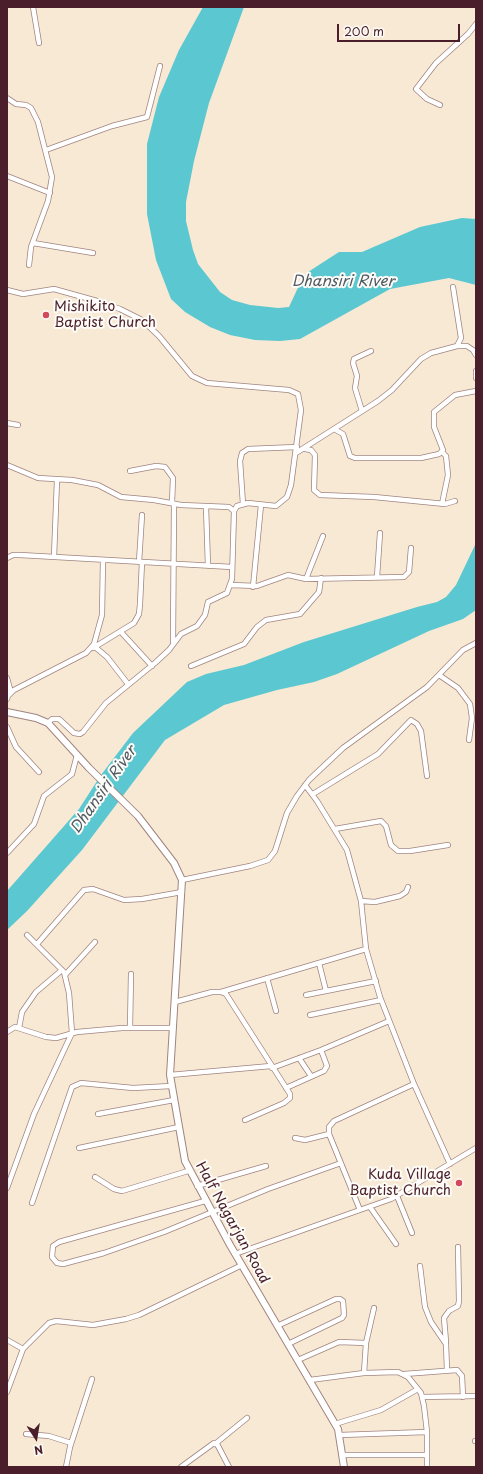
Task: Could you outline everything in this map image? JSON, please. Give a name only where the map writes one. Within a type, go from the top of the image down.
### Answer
[{"type":"main road","points":[[7,712],[36,718],[48,723]]},
{"type":"main road","name":"Half Nagarjan Road","points":[[48,723],[89,768],[138,816],[174,863],[182,880],[170,1075],[185,1162],[188,1171],[235,1254],[335,1424],[340,1435],[344,1467]]},
{"type":"street","points":[[33,7],[39,43]]},
{"type":"street","points":[[440,105],[427,99],[416,89],[436,62],[468,34],[476,24]]},
{"type":"street","points":[[46,150],[99,130],[147,117],[160,66]]},
{"type":"street","points":[[7,98],[16,104],[31,108],[46,150],[52,177],[50,193],[32,243],[29,265]]},
{"type":"street","points":[[7,176],[50,193]]},
{"type":"street","points":[[32,243],[93,253]]},
{"type":"street","points":[[453,287],[461,338],[457,346]]},
{"type":"street","points":[[7,290],[24,294],[54,289],[120,309],[142,320],[171,348],[188,373],[201,381],[239,386],[284,389],[296,392],[301,410],[291,485],[287,497],[276,506],[243,504],[238,506],[234,511],[231,585],[227,593],[206,604],[205,615],[197,626],[184,632],[173,643],[169,650],[152,666],[102,706],[91,723],[80,734],[71,730],[59,719],[52,719],[48,723]]},
{"type":"street","points":[[296,453],[305,449],[392,390],[422,359],[431,353],[457,346],[468,346],[476,355]]},
{"type":"street","points":[[362,411],[356,388],[357,376],[353,363],[354,359],[371,351]]},
{"type":"street","points":[[476,371],[476,378]]},
{"type":"street","points":[[442,504],[448,475],[446,456],[442,452],[442,446],[433,421],[434,412],[455,395],[476,391]]},
{"type":"street","points":[[7,423],[18,425]]},
{"type":"street","points":[[334,429],[343,434],[350,456],[355,458],[421,458],[442,452]]},
{"type":"street","points":[[243,504],[240,461],[242,453],[248,449],[297,447]]},
{"type":"street","points":[[305,449],[311,450],[314,455],[314,490],[320,495],[374,497],[442,504],[455,501]]},
{"type":"street","points":[[7,466],[38,478],[72,480],[98,485],[121,497],[173,504],[206,507],[229,507],[234,511]]},
{"type":"street","points":[[130,471],[156,466],[164,467],[173,478],[173,643]]},
{"type":"street","points":[[54,557],[57,480]]},
{"type":"street","points":[[253,587],[261,505]]},
{"type":"street","points":[[206,507],[208,566]]},
{"type":"street","points":[[8,697],[14,690],[95,647],[134,623],[139,614],[142,515]]},
{"type":"street","points":[[377,577],[380,533]]},
{"type":"street","points":[[306,579],[323,536]]},
{"type":"street","points":[[231,585],[253,587],[288,575],[306,579],[407,576],[409,572],[411,548]]},
{"type":"street","points":[[7,558],[13,555],[232,567]]},
{"type":"street","points":[[86,652],[94,644],[101,622],[103,560]]},
{"type":"street","points":[[191,666],[244,644],[251,637],[257,627],[266,620],[300,614],[319,592],[321,578]]},
{"type":"street","points":[[121,632],[152,666]]},
{"type":"street","points":[[182,880],[250,866],[268,860],[275,851],[288,813],[305,785],[337,753],[427,687],[463,650],[476,643]]},
{"type":"street","points":[[95,647],[107,657],[128,684]]},
{"type":"street","points":[[439,675],[458,688],[470,704],[472,718],[469,740]]},
{"type":"street","points":[[7,678],[10,689],[8,697]]},
{"type":"street","points":[[313,794],[378,754],[410,720],[417,724],[421,731],[427,776]]},
{"type":"street","points":[[7,727],[16,747],[39,772]]},
{"type":"street","points":[[7,853],[34,824],[44,796],[47,792],[72,774],[77,755]]},
{"type":"street","points":[[305,785],[313,794],[347,850],[361,901],[366,949],[381,1000],[414,1084],[450,1164]]},
{"type":"street","points":[[335,829],[380,821],[386,826],[391,845],[398,851],[410,851],[448,845]]},
{"type":"street","points":[[361,901],[375,902],[400,896],[406,892],[408,887]]},
{"type":"street","points":[[37,944],[84,890],[93,890],[124,900],[142,899],[182,892]]},
{"type":"street","points":[[7,1188],[34,1114],[72,1034],[69,993],[65,976],[62,970],[27,935]]},
{"type":"street","points":[[65,976],[95,942]]},
{"type":"street","points":[[175,1002],[221,992],[366,949]]},
{"type":"street","points":[[320,963],[326,991]]},
{"type":"street","points":[[19,1028],[22,1012],[36,992],[62,970]]},
{"type":"street","points":[[130,1028],[131,974]]},
{"type":"street","points":[[267,978],[276,1011]]},
{"type":"street","points":[[306,995],[376,981]]},
{"type":"street","points":[[221,992],[226,994],[286,1088],[290,1098],[284,1103],[245,1120]]},
{"type":"street","points":[[310,1015],[381,1000]]},
{"type":"street","points":[[170,1075],[272,1067],[321,1050],[388,1021]]},
{"type":"street","points":[[7,1032],[15,1027],[46,1037],[56,1038],[72,1034],[130,1028],[173,1028]]},
{"type":"street","points":[[286,1088],[324,1071],[327,1066],[321,1050]]},
{"type":"street","points":[[299,1058],[311,1076]]},
{"type":"street","points":[[32,1203],[72,1087],[81,1083],[133,1088],[171,1086]]},
{"type":"street","points":[[360,1210],[329,1134],[329,1127],[334,1121],[414,1084]]},
{"type":"street","points":[[98,1114],[174,1100]]},
{"type":"street","points":[[79,1148],[179,1127]]},
{"type":"street","points":[[295,1138],[305,1140],[329,1134]]},
{"type":"street","points":[[235,1254],[370,1207],[397,1196],[476,1148]]},
{"type":"street","points":[[206,1201],[59,1242],[53,1246],[52,1257],[59,1264],[87,1259],[142,1240],[211,1212],[341,1163]]},
{"type":"street","points":[[197,1186],[266,1166]]},
{"type":"street","points":[[95,1177],[114,1189],[122,1191],[188,1171]]},
{"type":"street","points":[[397,1196],[412,1233]]},
{"type":"street","points":[[370,1207],[396,1244]]},
{"type":"street","points":[[446,1370],[444,1318],[449,1311],[458,1306],[459,1301],[458,1247]]},
{"type":"street","points":[[7,1392],[23,1350],[51,1322],[94,1325],[126,1319],[139,1315],[242,1266]]},
{"type":"street","points":[[420,1266],[425,1307],[431,1322],[446,1344]]},
{"type":"street","points":[[277,1326],[336,1299],[340,1298],[343,1301],[344,1311],[342,1318],[288,1344]]},
{"type":"street","points":[[364,1372],[366,1343],[374,1308]]},
{"type":"street","points":[[7,1340],[23,1350]]},
{"type":"street","points":[[298,1360],[339,1342],[366,1343]]},
{"type":"street","points":[[310,1380],[364,1372],[404,1374],[457,1370],[461,1372],[463,1397]]},
{"type":"street","points":[[404,1374],[412,1381],[422,1397],[427,1432],[427,1467]]},
{"type":"street","points":[[66,1467],[71,1443],[92,1379]]},
{"type":"street","points":[[335,1424],[381,1410],[418,1390]]},
{"type":"street","points":[[422,1397],[476,1396]]},
{"type":"street","points":[[181,1467],[212,1444],[215,1444],[247,1418]]},
{"type":"street","points":[[340,1435],[427,1432]]},
{"type":"street","points":[[26,1434],[49,1436],[71,1443]]},
{"type":"street","points":[[215,1444],[229,1467]]},
{"type":"street","points":[[343,1455],[427,1455]]},
{"type":"water","name":"Dhansiri River","points":[[203,7],[244,7],[209,103],[194,161],[186,202],[186,221],[198,264],[220,292],[232,300],[250,305],[278,308],[289,307],[302,279],[308,272],[339,252],[362,252],[420,227],[462,218],[476,219],[476,285],[449,278],[390,289],[300,339],[280,341],[255,340],[230,335],[210,327],[185,312],[171,299],[156,260],[147,214],[147,144],[159,97],[179,50]]},
{"type":"water","name":"Dhansiri River","points":[[476,543],[476,610],[463,619],[429,631],[337,674],[314,682],[277,690],[224,705],[165,740],[82,850],[27,911],[7,930],[7,891],[79,809],[101,775],[133,733],[187,682],[206,674],[244,665],[304,642],[437,602],[446,597],[456,585]]},
{"type":"place","name":"Mishikito Baptist Church","points":[[46,315]]},
{"type":"place","name":"Kuda Village Baptist Church","points":[[459,1183]]}]
